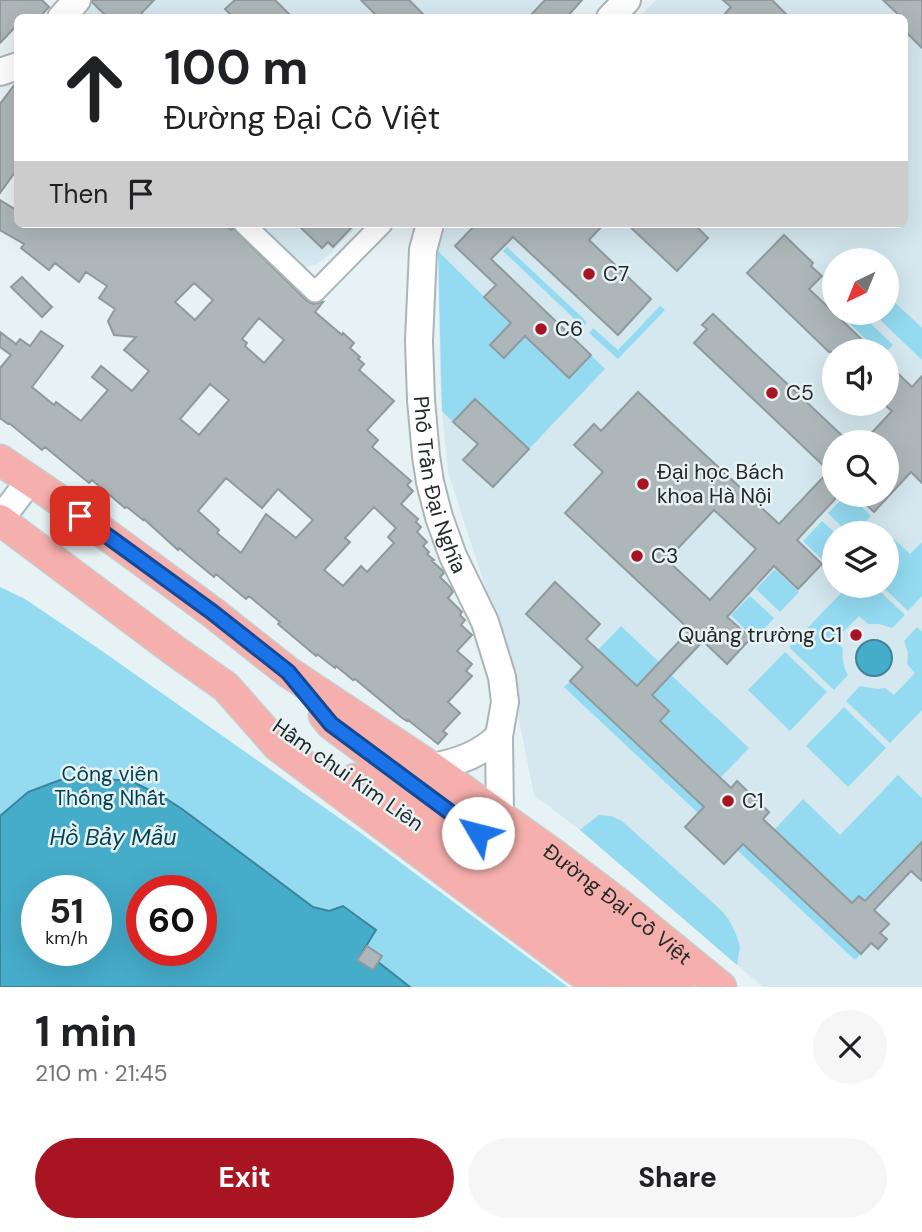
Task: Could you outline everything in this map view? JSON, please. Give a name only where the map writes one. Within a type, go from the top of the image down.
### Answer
[{"type":"main road","name":"Đường Đại Cồ Việt","points":[[0,460],[212,612],[288,672],[500,816],[623,907],[721,987]]},
{"type":"main road","points":[[0,520],[226,687],[278,746],[600,987]]},
{"type":"main road","name":"Hầm chui Kim Liên","points":[[288,672],[331,724],[620,939],[679,987]]},
{"type":"main road","name":"Hầm chui Kim Liên","points":[[226,687],[464,857],[639,987]]},
{"type":"street","points":[[65,14],[77,0]]},
{"type":"street","points":[[614,14],[627,0]]},
{"type":"street","points":[[248,228],[315,292],[378,228]]},
{"type":"street","name":"Phố Trần Đại Nghĩa","points":[[429,228],[423,250],[419,341],[421,400],[428,469],[439,517],[453,555],[485,622],[502,677],[505,702],[499,736],[500,816]]},
{"type":"street","points":[[0,520],[30,480]]},
{"type":"street","points":[[431,767],[453,763],[472,755],[499,736]]},
{"type":"shaded area","points":[[96,0],[582,0],[570,14],[83,14]]},
{"type":"shaded area","name":"Đại học Bách khoa Hà Nội","points":[[656,0],[922,0],[922,987],[763,987],[580,830],[534,795],[504,645],[448,472],[440,381],[438,237],[446,228],[908,228],[908,14],[642,14]]},
{"type":"shaded area","points":[[255,228],[356,228],[323,260],[301,268]]},
{"type":"green space","points":[[507,247],[587,322],[583,327],[503,251]]},
{"type":"green space","points":[[438,251],[511,323],[490,344],[504,357],[525,336],[569,378],[591,355],[605,369],[529,449],[475,399],[453,422],[442,411]]},
{"type":"green space","points":[[660,306],[665,310],[618,359],[589,333],[593,328],[618,350]]},
{"type":"green space","points":[[900,307],[922,328],[922,360],[887,326],[900,326]]},
{"type":"green space","points":[[852,326],[873,326],[887,339],[866,339]]},
{"type":"green space","points":[[834,507],[862,507],[871,516],[867,521],[836,521],[828,513]]},
{"type":"green space","points":[[822,521],[822,559],[803,541]]},
{"type":"green space","points":[[922,542],[922,596],[908,611],[894,598],[899,598],[899,544],[910,554]]},
{"type":"green space","points":[[775,569],[799,592],[780,612],[756,589]]},
{"type":"green space","name":"Công viên Thống Nhất","points":[[0,587],[25,599],[102,651],[362,834],[568,987],[0,987]]},
{"type":"green space","points":[[750,596],[774,618],[755,639],[731,615]]},
{"type":"green space","points":[[836,598],[887,598],[905,615],[892,628],[868,624],[859,616],[835,640],[843,648],[843,662],[848,675],[834,690],[789,647]]},
{"type":"green space","points":[[621,626],[660,663],[637,686],[598,650]]},
{"type":"green space","points":[[917,627],[922,632],[922,710],[890,743],[846,701],[860,686],[885,688],[894,695],[915,673],[907,664],[908,653],[904,641]]},
{"type":"green space","points":[[785,652],[827,692],[790,731],[748,690]]},
{"type":"green space","points":[[671,675],[749,748],[720,778],[660,721],[652,695]]},
{"type":"green space","points":[[570,681],[704,807],[698,813],[564,687]]},
{"type":"green space","points":[[844,707],[886,748],[848,787],[806,746]]},
{"type":"green space","points":[[898,775],[922,798],[922,842],[865,901],[859,896],[852,903],[774,830],[803,799],[840,835]]},
{"type":"green space","points":[[599,815],[622,821],[722,911],[736,934],[740,947],[737,965],[580,830]]},
{"type":"green space","points":[[743,844],[861,954],[855,960],[737,850]]},
{"type":"water","points":[[874,640],[887,645],[892,658],[887,671],[874,676],[861,671],[856,658],[861,645]]},
{"type":"water","name":"Hồ Bảy Mẫu","points":[[90,778],[131,781],[162,796],[313,907],[329,911],[343,906],[376,930],[358,959],[378,962],[410,987],[0,987],[0,816],[28,792],[60,780]]},
{"type":"building","points":[[0,0],[42,0],[49,7],[43,14],[14,14],[14,28],[0,43]]},
{"type":"building","points":[[154,0],[141,14],[104,14],[92,2]]},
{"type":"building","points":[[235,0],[275,0],[289,14],[230,14],[225,9]]},
{"type":"building","points":[[361,0],[409,0],[423,14],[375,14]]},
{"type":"building","points":[[545,0],[582,0],[570,14],[532,14]]},
{"type":"building","points":[[723,0],[772,0],[786,14],[725,14],[731,7]]},
{"type":"building","points":[[883,0],[922,0],[922,48],[908,34],[908,14],[898,14]]},
{"type":"building","points":[[14,85],[14,174],[0,193],[0,104]]},
{"type":"building","points":[[0,200],[14,209],[14,228],[233,228],[307,301],[313,304],[323,302],[315,312],[354,343],[350,348],[364,364],[359,370],[394,401],[367,430],[378,440],[372,447],[411,481],[407,485],[413,491],[401,504],[418,519],[416,522],[421,527],[417,532],[427,542],[423,546],[434,560],[432,561],[443,571],[440,577],[453,592],[448,598],[462,612],[460,615],[465,620],[461,625],[472,635],[457,651],[472,664],[466,671],[472,676],[448,702],[460,713],[443,731],[447,734],[438,744],[355,679],[317,654],[316,656],[249,596],[246,599],[216,574],[214,577],[92,480],[89,483],[45,447],[42,450],[0,418],[0,368],[11,355],[0,347],[0,332],[16,344],[20,339],[30,346],[41,331],[63,346],[32,387],[54,405],[56,402],[81,421],[108,390],[92,377],[101,366],[132,391],[149,371],[124,350],[136,337],[114,335],[108,321],[115,309],[99,298],[107,286],[86,272],[79,282],[55,263],[49,270],[21,248],[24,244],[0,230]],"holes":[[[194,283],[213,300],[195,320],[175,302]],[[259,318],[284,340],[264,363],[245,346],[247,343],[242,339]],[[210,384],[229,400],[199,435],[180,419]],[[226,478],[262,508],[278,489],[313,520],[296,538],[266,514],[241,553],[217,533],[219,530],[198,511]],[[374,507],[396,528],[388,537],[394,543],[367,572],[361,566],[343,586],[324,570],[350,542],[345,538]]]},
{"type":"building","points":[[301,228],[351,228],[333,247],[328,242],[322,248]]},
{"type":"building","points":[[472,228],[600,228],[589,240],[651,299],[618,335],[513,237],[491,259],[591,355],[569,378],[525,336],[504,358],[490,345],[511,323],[484,297],[496,285],[455,246]]},
{"type":"building","name":"C7","points":[[631,228],[698,228],[708,238],[677,271]]},
{"type":"building","points":[[784,235],[813,263],[811,266],[822,276],[809,289],[822,301],[822,326],[848,326],[861,339],[822,339],[822,345],[747,273]]},
{"type":"building","points":[[22,277],[52,307],[42,317],[11,287]]},
{"type":"building","points":[[713,314],[836,430],[822,430],[822,464],[694,343],[707,329],[702,325]]},
{"type":"building","points":[[899,375],[912,387],[922,376],[922,483],[911,472],[899,485],[899,430],[874,430],[887,416],[899,416]]},
{"type":"building","points":[[638,392],[779,524],[822,478],[822,507],[828,507],[797,540],[822,564],[798,589],[774,566],[727,617],[751,638],[727,664],[703,641],[652,695],[669,711],[660,721],[731,788],[737,781],[769,812],[763,819],[852,903],[859,896],[865,901],[922,842],[922,881],[911,871],[874,910],[889,924],[880,933],[887,939],[878,949],[871,943],[861,954],[743,844],[724,864],[685,827],[704,807],[570,681],[583,667],[526,614],[555,582],[600,624],[586,639],[637,686],[690,630],[565,513],[603,472],[574,445],[594,424],[601,431]],"holes":[[[714,510],[756,549],[710,600],[667,560]]]},
{"type":"building","points":[[475,399],[529,449],[493,487],[463,460],[478,444],[453,422]]},
{"type":"building","points":[[367,946],[382,956],[373,970],[357,960]]},
{"type":"place","name":"C7","points":[[589,274]]},
{"type":"place","name":"C6","points":[[541,329]]},
{"type":"place","name":"C5","points":[[772,393]]},
{"type":"place","name":"Đại học Bách khoa Hà Nội","points":[[643,484]]},
{"type":"place","name":"C3","points":[[637,556]]},
{"type":"place","name":"Quảng trường C1","points":[[856,635]]},
{"type":"place","name":"C1","points":[[728,801]]},
{"type":"route","points":[[80,516],[212,612],[288,672],[331,724],[478,833]]}]
